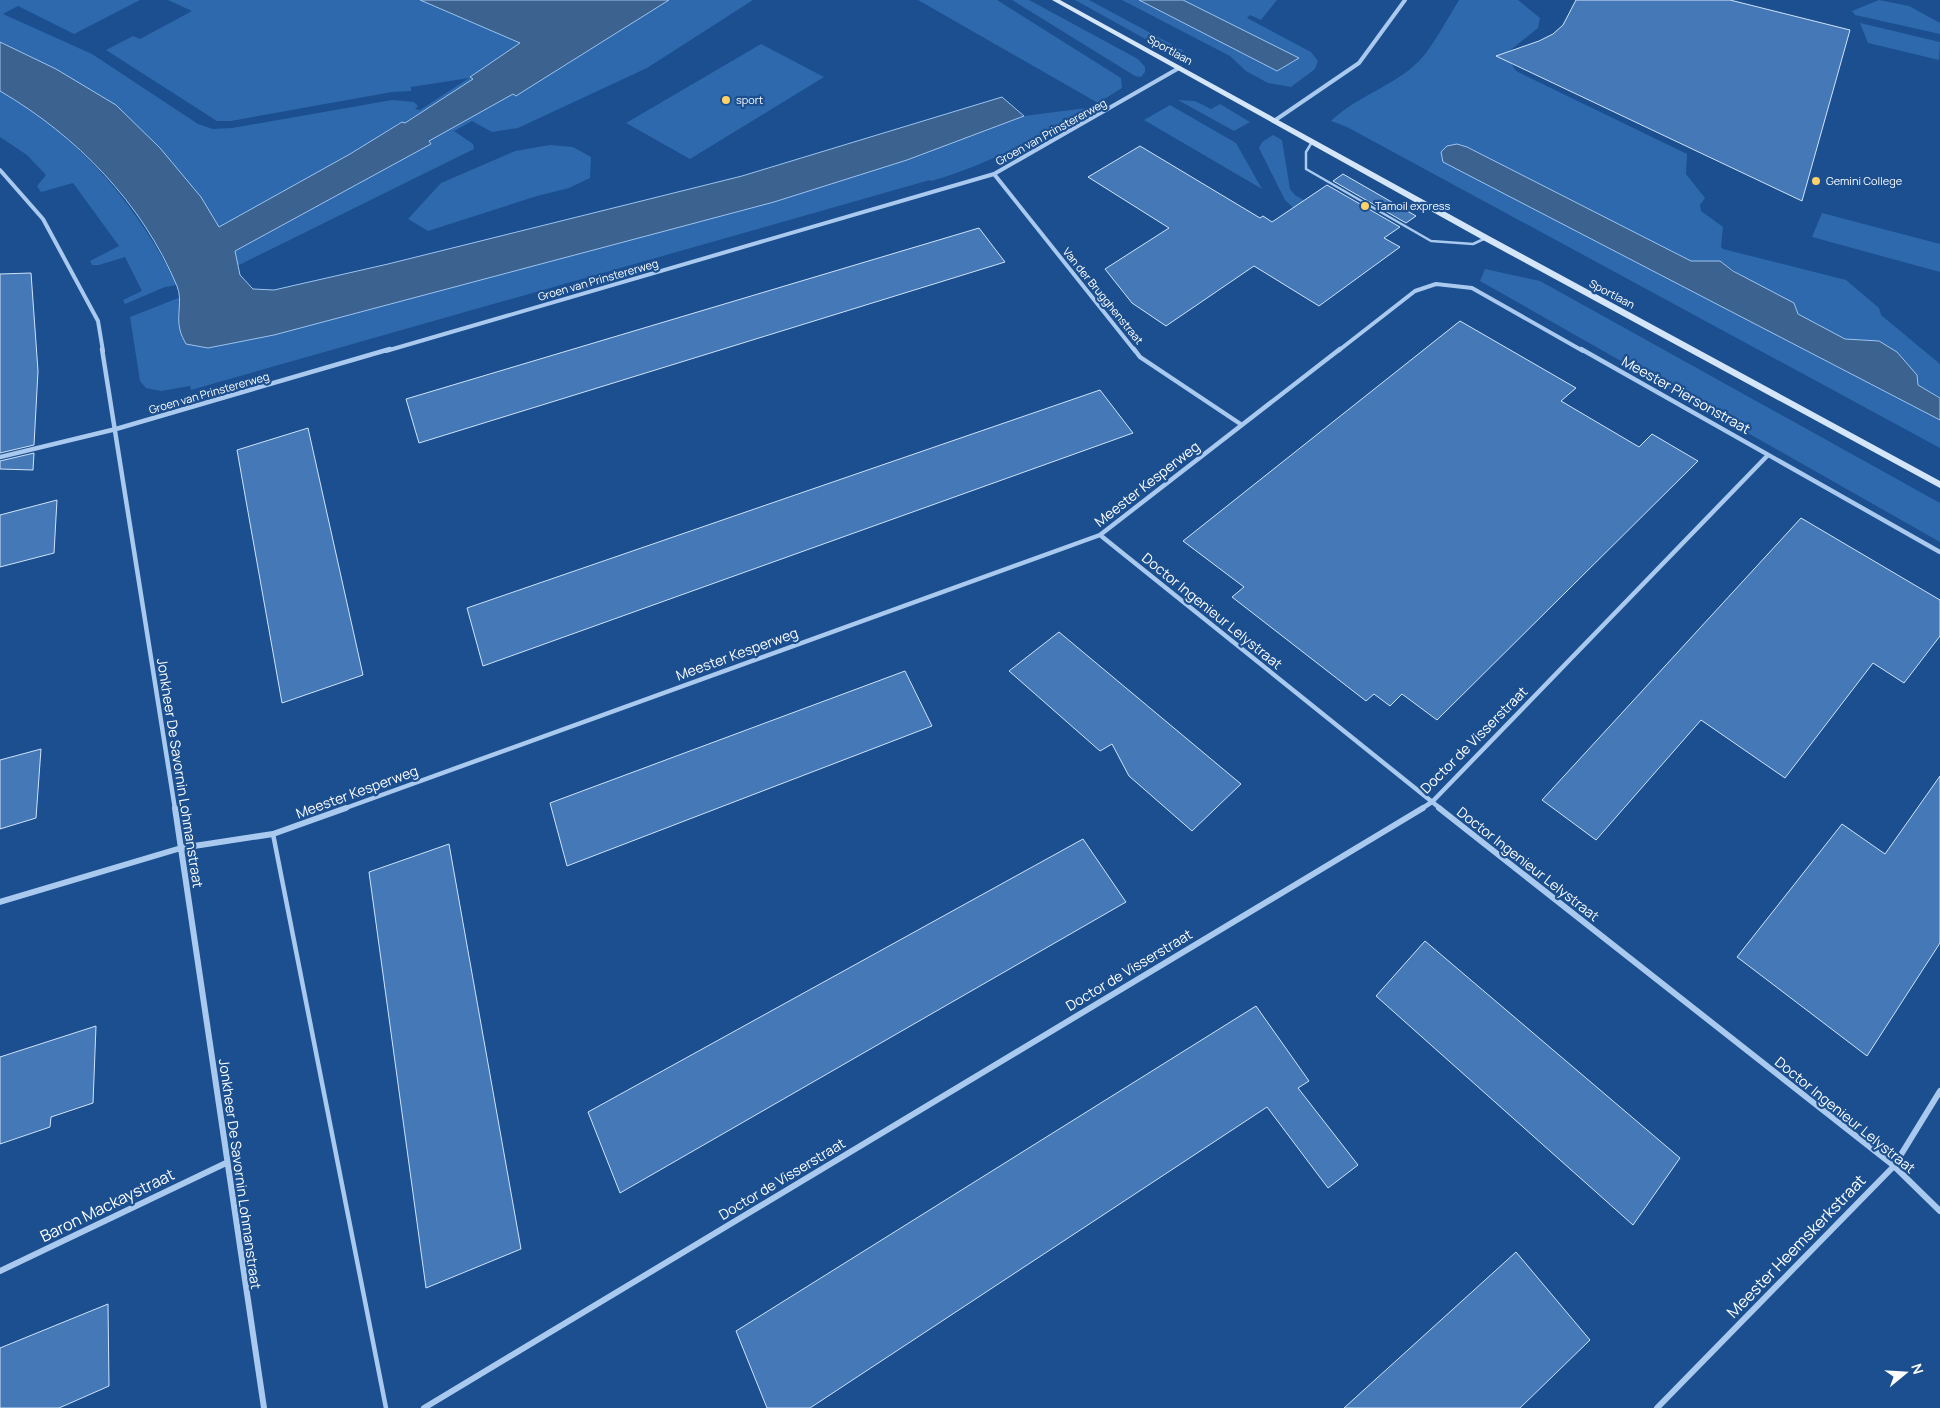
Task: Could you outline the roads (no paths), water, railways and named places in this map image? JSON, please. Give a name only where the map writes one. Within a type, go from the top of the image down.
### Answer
[{"type":"street","name":"Sportlaan","points":[[1055,0],[1486,238],[1940,485]]},
{"type":"street","points":[[1274,121],[1359,63],[1405,0]]},
{"type":"street","name":"Groen van Prinstererweg","points":[[0,457],[116,429],[994,174],[1179,68]]},
{"type":"street","name":"Jonkheer De Savornin Lohmanstraat","points":[[0,170],[43,219],[98,320],[181,848],[226,1163],[264,1408]]},
{"type":"street","name":"Van der Brugghenstraat","points":[[994,174],[1140,357],[1242,425]]},
{"type":"street","name":"Meester Piersonstraat","points":[[1415,291],[1427,284],[1446,283],[1472,288],[1940,552]]},
{"type":"street","name":"Meester Kesperweg","points":[[0,902],[181,848],[273,834],[1100,536],[1415,291]]},
{"type":"street","name":"Doctor de Visserstraat","points":[[424,1408],[1432,802],[1768,455]]},
{"type":"street","name":"Doctor Ingenieur Lelystraat","points":[[1100,536],[1432,802],[1894,1166],[1940,1211]]},
{"type":"street","name":"Meester Heemskerkstraat","points":[[1657,1408],[1894,1166],[1940,1091]]},
{"type":"street","name":"Baron Mackaystraat","points":[[0,1272],[226,1163]]},
{"type":"lane","points":[[1312,142],[1306,152],[1306,168],[1431,241],[1473,244],[1486,238]]},
{"type":"lane","points":[[273,834],[386,1408]]},
{"type":"place","name":"sport","points":[[726,100]]},
{"type":"place","name":"Gemini College","points":[[1816,181]]},
{"type":"place","name":"Tamoil express","points":[[1365,206]]}]
